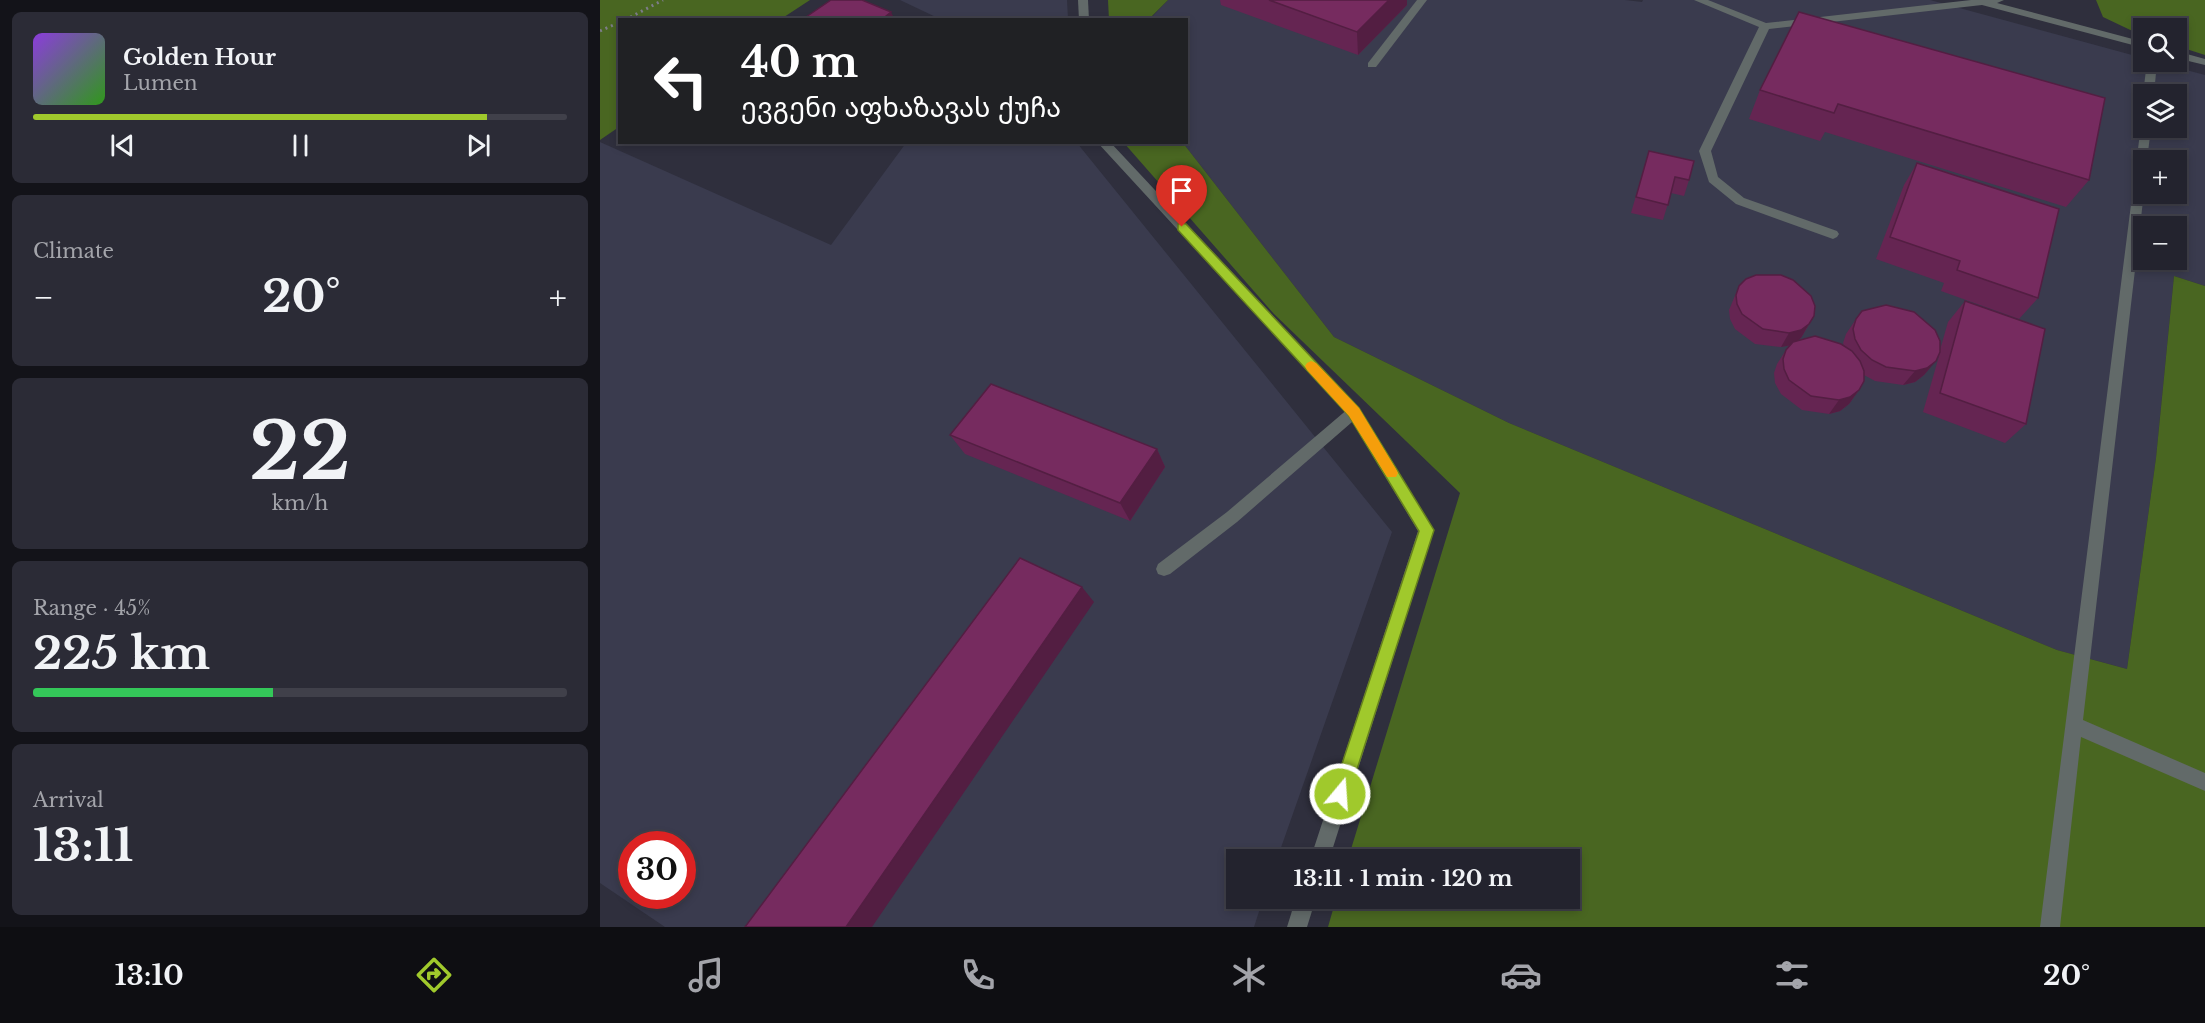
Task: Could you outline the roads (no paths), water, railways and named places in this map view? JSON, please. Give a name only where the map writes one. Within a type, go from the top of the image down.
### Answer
[{"type":"street","points":[[1083,0],[1084,18]]},
{"type":"street","points":[[1372,65],[1422,0]]},
{"type":"street","points":[[1699,0],[1765,26],[1999,0]]},
{"type":"street","points":[[1975,1],[2133,42]]},
{"type":"street","points":[[1765,26],[1705,151],[1713,179],[1740,201],[1833,234]]},
{"type":"street","points":[[2187,57],[2205,62]]},
{"type":"street","points":[[2050,927],[2144,138]]},
{"type":"street","points":[[1105,144],[1354,412],[1426,530],[1323,849]]},
{"type":"street","points":[[1164,569],[1232,517],[1354,412]]},
{"type":"street","points":[[2074,725],[2205,783]]},
{"type":"street","points":[[1297,927],[1303,909]]}]
